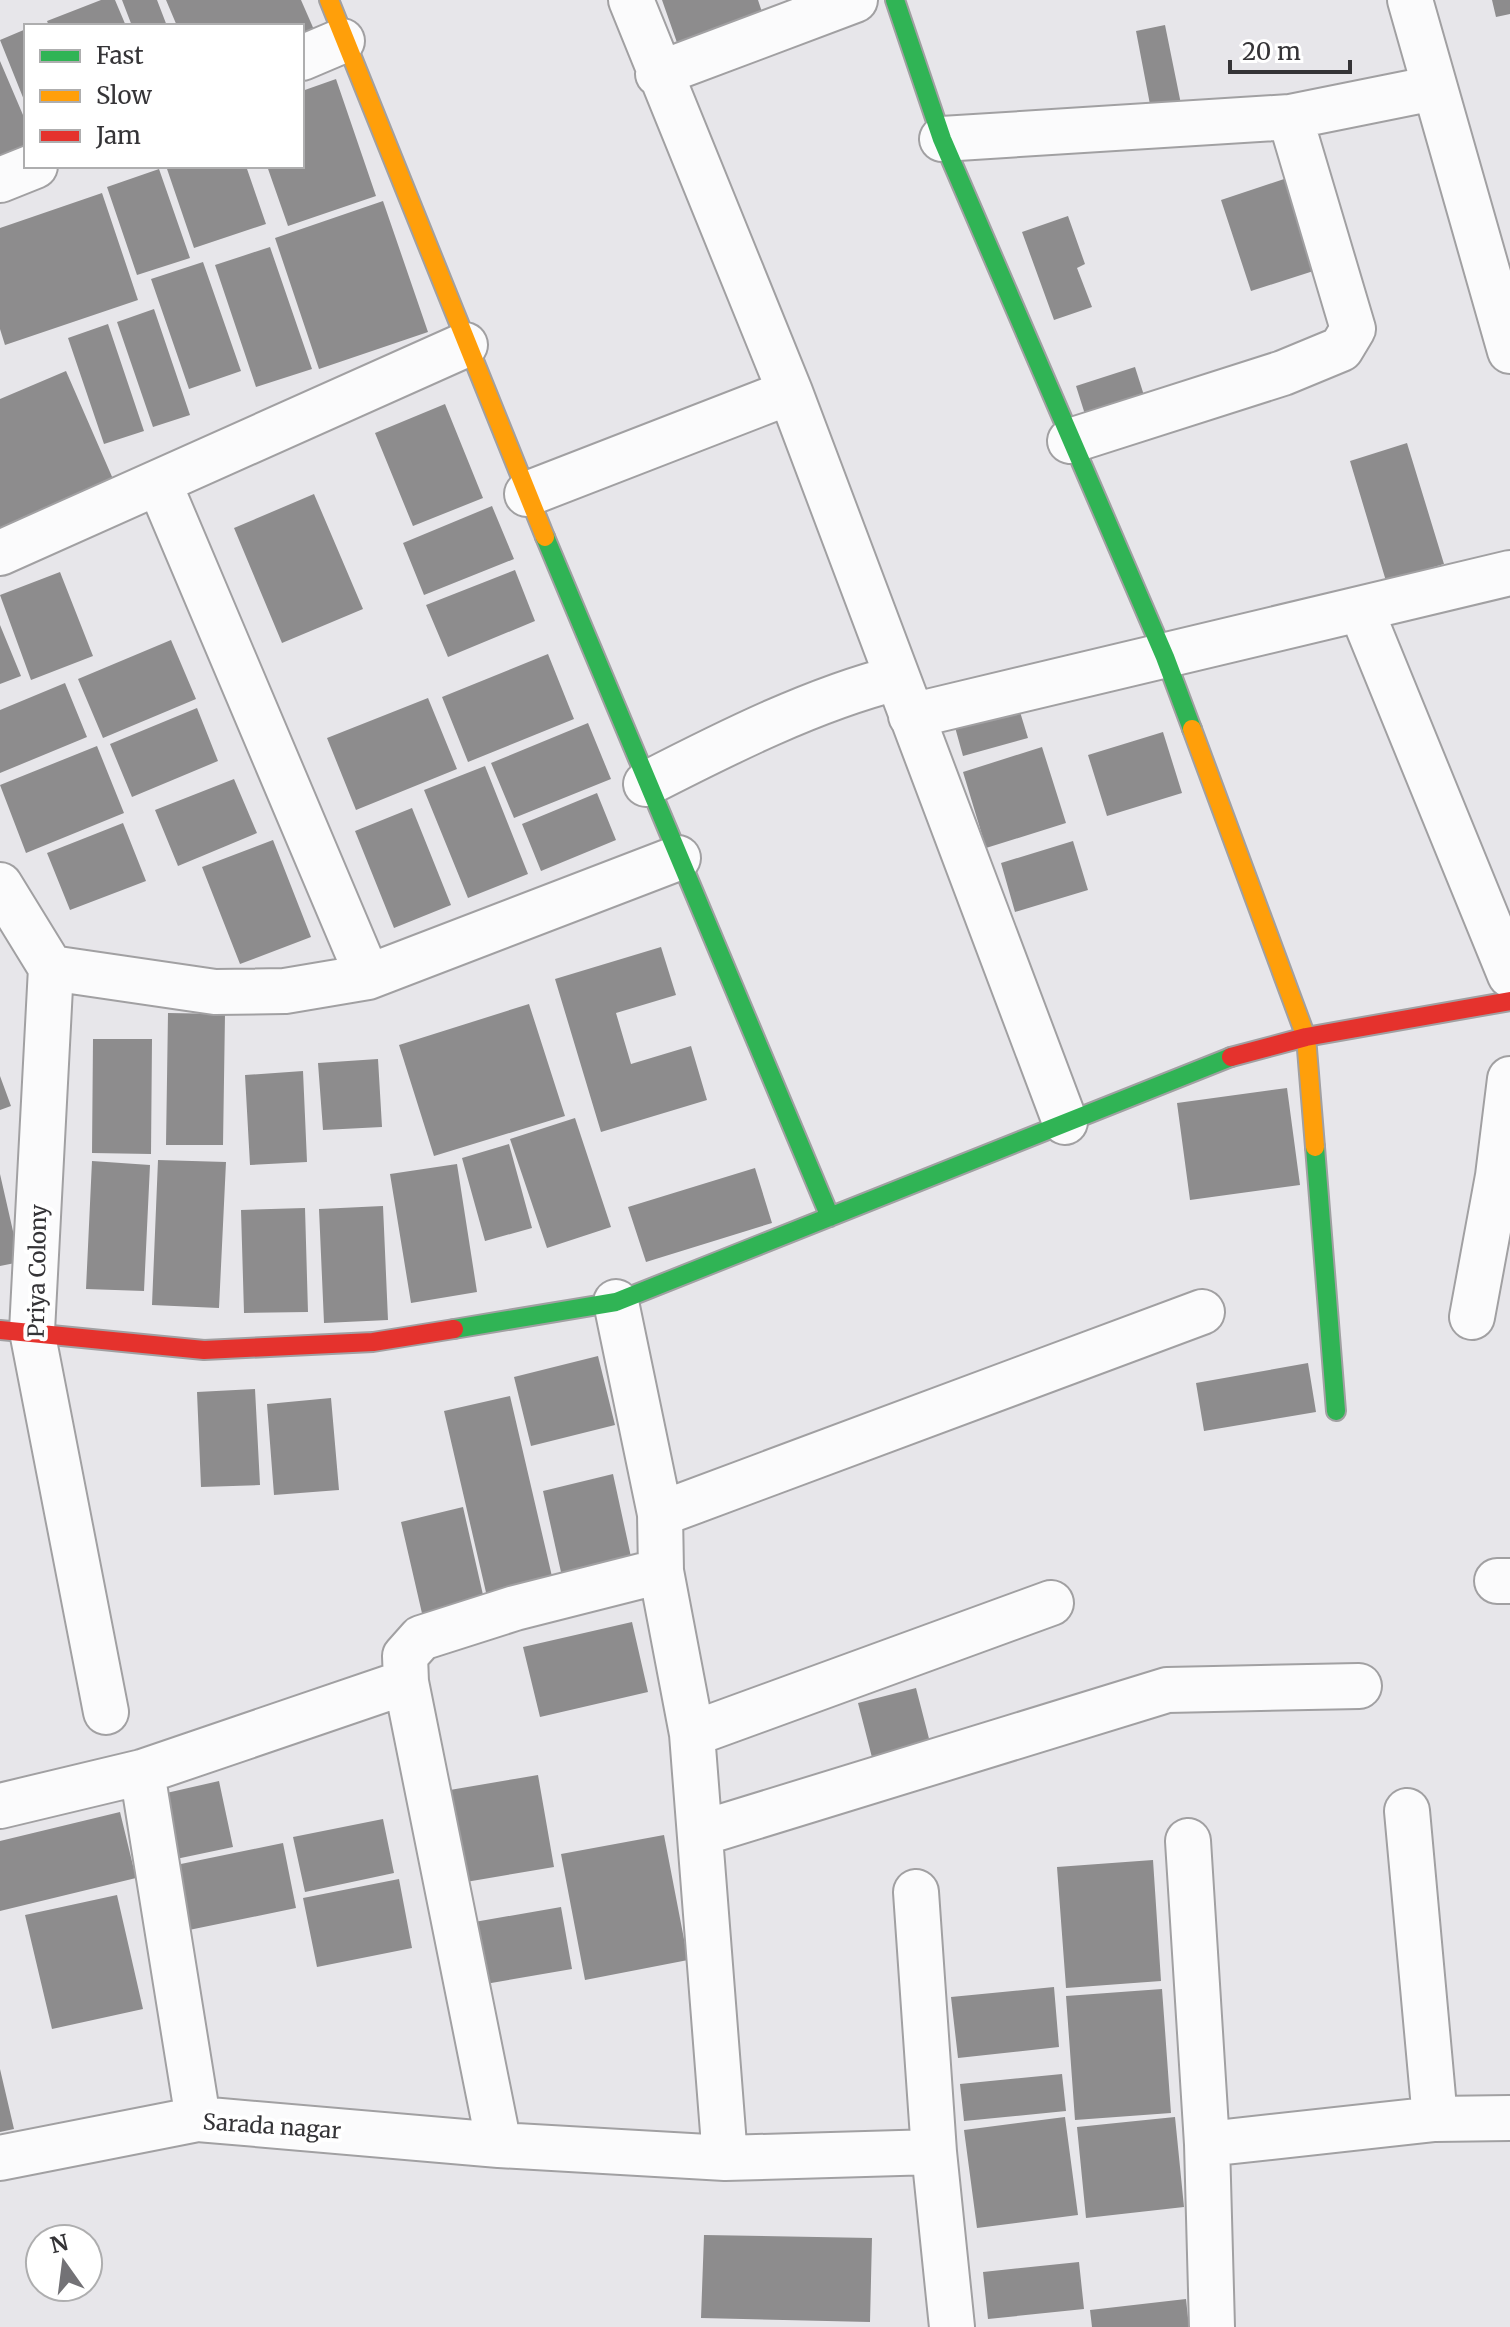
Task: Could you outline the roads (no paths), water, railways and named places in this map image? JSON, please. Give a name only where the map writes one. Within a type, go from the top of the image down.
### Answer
[{"type":"street","points":[[329,0],[342,41],[465,345],[646,784],[830,1217]]},
{"type":"street","points":[[631,0],[658,74],[790,392],[1065,1122]]},
{"type":"street","points":[[658,74],[855,0]]},
{"type":"street","points":[[895,0],[942,139],[1165,657],[1306,1037],[1336,1411]]},
{"type":"street","points":[[1410,0],[1510,351]]},
{"type":"street","points":[[304,57],[342,41]]},
{"type":"street","points":[[942,139],[1290,117],[1434,88]]},
{"type":"street","points":[[1070,441],[1283,373],[1341,349],[1353,329],[1290,117]]},
{"type":"street","points":[[0,180],[30,168]]},
{"type":"street","points":[[0,553],[465,345]]},
{"type":"street","points":[[527,494],[790,392]]},
{"type":"street","points":[[159,483],[368,977]]},
{"type":"street","points":[[646,784],[694,759],[860,688],[904,697],[1165,657],[1510,573]]},
{"type":"street","points":[[1361,610],[1510,975]]},
{"type":"street","points":[[0,885],[51,968],[215,992],[285,991],[368,977],[678,858]]},
{"type":"street","name":"Priya Colony","points":[[51,968],[16,1331],[106,1712]]},
{"type":"street","points":[[16,1331],[204,1350],[358,1342],[616,1302],[1230,1057],[1306,1037],[1510,1001]]},
{"type":"street","points":[[1472,1317],[1498,1176],[1510,1079]]},
{"type":"street","points":[[616,1302],[660,1514],[661,1571],[692,1734],[725,2158]]},
{"type":"street","points":[[660,1514],[1202,1312]]},
{"type":"street","points":[[499,2145],[406,1682],[405,1656],[421,1638],[515,1608],[661,1571]]},
{"type":"street","points":[[692,1734],[1051,1603]]},
{"type":"street","points":[[0,1806],[142,1772],[406,1682]]},
{"type":"street","points":[[702,1833],[1167,1690],[1359,1686]]},
{"type":"street","points":[[142,1772],[198,2119]]},
{"type":"street","points":[[1407,1811],[1435,2119]]},
{"type":"street","points":[[1188,1841],[1207,2144],[1212,2327]]},
{"type":"street","points":[[916,1892],[934,2152],[952,2327]]},
{"type":"street","points":[[1207,2144],[1435,2119],[1510,2118]]},
{"type":"street","name":"Sarada nagar","points":[[0,2158],[198,2119],[499,2145],[725,2158],[934,2152]]}]
